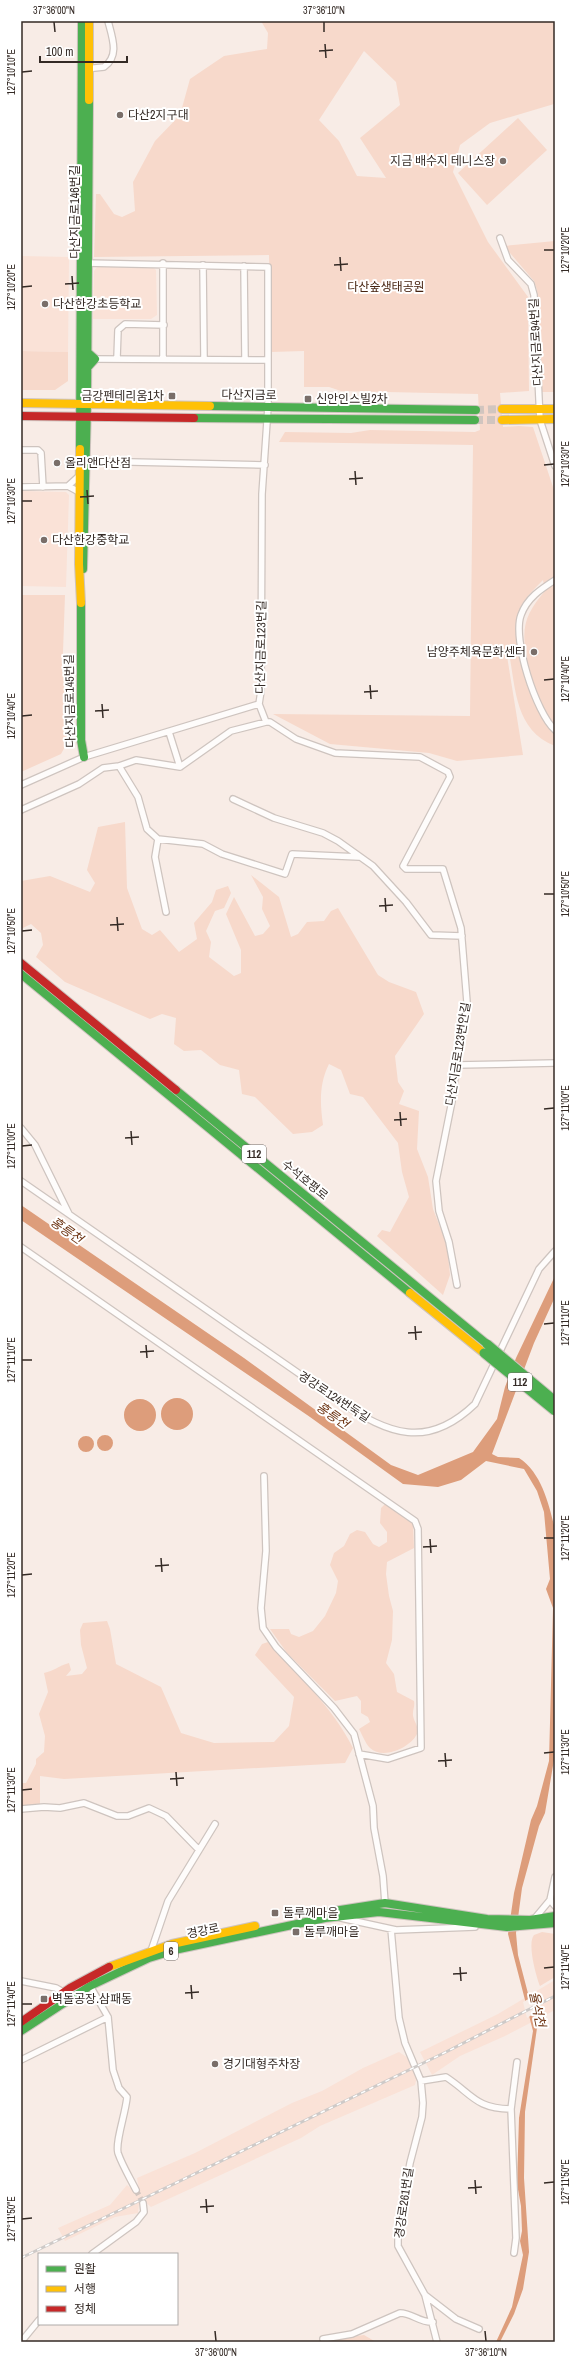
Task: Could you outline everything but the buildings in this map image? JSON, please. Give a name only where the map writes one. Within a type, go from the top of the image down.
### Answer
[{"type":"main road","name":"다산지금로146번길","points":[[82,21],[85,69],[83,404]]},
{"type":"main road","name":"다산지금로146번길","points":[[85,69],[89,21]]},
{"type":"main road","name":"다산지금로146번길","points":[[83,264],[86,351],[83,404]]},
{"type":"main road","points":[[86,351],[95,359],[86,369]]},
{"type":"main road","name":"다산지금로","points":[[21,403],[476,410]]},
{"type":"main road","name":"다산지금로145번길","points":[[81,576],[85,565],[86,461],[83,404]]},
{"type":"main road","points":[[502,409],[555,409]]},
{"type":"main road","name":"다산지금로","points":[[21,416],[475,420]]},
{"type":"main road","name":"다산지금로145번길","points":[[83,416],[79,476],[79,564],[81,576],[81,740],[84,757]]},
{"type":"main road","points":[[502,420],[555,419]]},
{"type":"main road","name":"수석호평로","points":[[21,963],[486,1349],[555,1411]]},
{"type":"main road","name":"수석호평로","points":[[21,974],[486,1349],[555,1401]]},
{"type":"main road","name":"경강로","points":[[21,2022],[63,1992],[149,1958],[179,1949],[384,1903],[508,1923]]},
{"type":"main road","name":"경강로","points":[[21,2031],[88,1983],[122,1961],[187,1940],[336,1913],[397,1912],[491,1926],[508,1923],[555,1923]]},
{"type":"main road","name":"경강로","points":[[531,1922],[555,1916]]},
{"type":"street","points":[[85,69],[104,67],[113,57],[114,49],[108,21]]},
{"type":"street","name":"다산지금로94번길","points":[[500,238],[508,260],[531,284],[534,295],[540,420],[555,466]]},
{"type":"street","points":[[83,264],[162,263],[244,266],[245,359]]},
{"type":"street","points":[[162,263],[164,325],[163,358]]},
{"type":"street","points":[[203,265],[204,358]]},
{"type":"street","name":"다산지금로123번길","points":[[84,757],[260,704],[262,494],[268,407],[268,267],[244,266]]},
{"type":"street","points":[[117,358],[118,330],[120,326],[126,324],[164,325]]},
{"type":"street","points":[[95,359],[204,358],[268,360]]},
{"type":"street","points":[[21,450],[38,450],[41,453],[43,487]]},
{"type":"street","points":[[86,461],[264,465]]},
{"type":"street","points":[[68,486],[79,476]]},
{"type":"street","points":[[21,487],[68,486],[79,492]]},
{"type":"street","points":[[555,580],[530,599],[521,614],[518,627],[521,653],[541,711],[555,730]]},
{"type":"street","points":[[21,810],[79,784],[103,768],[120,766],[136,760],[180,767],[231,731],[266,722],[260,704]]},
{"type":"street","name":"다산지금로123번안길","points":[[266,722],[270,722],[296,739],[334,753],[420,757],[448,772],[450,777],[403,866],[406,869],[443,869],[462,936],[467,1002],[456,1066],[453,1096],[436,1181],[439,1211],[450,1242],[457,1285]]},
{"type":"street","points":[[169,732],[180,767]]},
{"type":"street","name":"다산지금로145번길","points":[[21,785],[84,757]]},
{"type":"street","points":[[120,766],[138,797],[148,829],[158,839],[203,844],[222,854],[285,874],[292,854],[359,857]]},
{"type":"street","points":[[233,799],[274,818],[323,833],[372,866],[406,902],[431,935],[462,936]]},
{"type":"street","points":[[158,839],[155,857],[166,912]]},
{"type":"street","points":[[456,1066],[555,1063]]},
{"type":"street","points":[[21,1128],[35,1145],[69,1214]]},
{"type":"street","name":"경강로124번둑길","points":[[21,1181],[340,1402],[387,1429],[404,1432],[423,1432],[440,1428],[461,1417],[475,1404],[539,1269],[555,1251]]},
{"type":"street","points":[[21,1247],[415,1522],[418,1529],[421,1748],[388,1759],[359,1754]]},
{"type":"street","points":[[264,1476],[266,1551],[261,1608],[263,1628],[276,1647],[334,1708],[354,1734],[373,1806],[374,1828],[383,1876],[384,1903]]},
{"type":"street","points":[[21,1809],[44,1807],[60,1808],[84,1803],[117,1816],[128,1816],[149,1808],[166,1816],[199,1850]]},
{"type":"street","points":[[151,1951],[168,1901],[215,1824]]},
{"type":"street","points":[[531,1922],[550,1900],[555,1877]]},
{"type":"street","points":[[550,1900],[555,1906]]},
{"type":"street","name":"경강로","points":[[336,1913],[344,1920],[391,1929],[491,1926]]},
{"type":"street","name":"경강로261번길","points":[[391,1929],[399,2018],[405,2043],[421,2081],[422,2117],[410,2162],[398,2233],[398,2246],[426,2295],[437,2342]]},
{"type":"street","points":[[21,1981],[56,1988],[63,1992]]},
{"type":"street","points":[[88,1983],[108,2017],[113,2070],[119,2088],[127,2097],[126,2112],[118,2144],[118,2152],[136,2190]]},
{"type":"street","points":[[21,2060],[108,2017]]},
{"type":"street","points":[[514,2253],[516,2238],[511,2108],[518,2062]]},
{"type":"street","points":[[421,2081],[446,2077],[466,2094],[487,2107],[511,2108]]},
{"type":"street","points":[[93,2253],[136,2222],[144,2212],[143,2203]]},
{"type":"street","points":[[426,2295],[456,2319],[479,2329]]},
{"type":"street","points":[[323,2339],[352,2334],[400,2314],[407,2313],[427,2322],[433,2322]]},
{"type":"street","points":[[21,2342],[38,2321]]},
{"type":"shaded area","name":"다산한강초등학교","points":[[21,256],[69,257],[68,352],[21,351]]},
{"type":"shaded area","points":[[97,267],[153,267],[156,270],[157,315],[151,319],[93,319],[94,271]]},
{"type":"shaded area","name":"다산한강중학교","points":[[21,491],[66,492],[69,495],[66,587],[21,586]]},
{"type":"shaded area","points":[[21,1205],[244,1358],[391,1465],[418,1475],[473,1452],[497,1419],[505,1387],[516,1358],[555,1276],[555,1297],[534,1343],[492,1454],[498,1457],[519,1458],[527,1464],[539,1481],[543,1490],[555,1529],[555,1754],[545,1813],[539,1826],[522,1888],[516,1933],[518,1955],[537,2028],[525,2112],[524,2178],[529,2252],[523,2289],[514,2314],[500,2342],[496,2342],[512,2307],[523,2255],[520,2241],[522,2231],[521,2206],[517,2184],[519,2118],[533,2031],[508,1934],[514,1893],[531,1820],[537,1806],[549,1761],[553,1608],[546,1589],[550,1579],[544,1512],[537,1491],[524,1469],[486,1461],[461,1480],[438,1487],[403,1484],[310,1417],[21,1220]]},
{"type":"shaded area","points":[[177,1398],[186,1401],[190,1405],[193,1414],[190,1423],[186,1427],[177,1430],[168,1427],[164,1423],[161,1414],[164,1405],[168,1401]]},
{"type":"shaded area","points":[[140,1399],[151,1404],[156,1415],[151,1426],[140,1431],[129,1426],[124,1415],[129,1404]]},
{"type":"shaded area","points":[[105,1435],[112,1440],[113,1443],[108,1450],[105,1451],[98,1446],[97,1443],[102,1436]]},
{"type":"shaded area","points":[[86,1436],[93,1441],[94,1444],[89,1451],[86,1452],[79,1447],[78,1444],[83,1437]]},
{"type":"shaded area","points":[[555,1980],[555,2010],[505,2036],[460,2056],[432,2075],[420,2052],[498,2014]]},
{"type":"shaded area","points":[[399,2052],[408,2058],[417,2077],[415,2085],[320,2126],[301,2138],[151,2207],[145,2202],[139,2204],[138,2213],[115,2217],[65,2241],[58,2228],[110,2205],[127,2185],[135,2192],[139,2190],[137,2178],[195,2153],[292,2103],[322,2091],[363,2068]]},
{"type":"green space","name":"다산숲생태공원","points":[[261,21],[555,21],[554,104],[490,123],[460,145],[453,172],[488,242],[531,301],[528,311],[529,391],[500,393],[503,427],[533,427],[555,493],[555,746],[542,739],[532,730],[525,719],[516,694],[509,653],[507,656],[523,755],[457,761],[429,753],[330,744],[273,714],[470,716],[473,445],[279,442],[285,432],[351,433],[370,430],[475,432],[480,430],[478,394],[341,391],[329,387],[304,387],[304,351],[271,352],[269,255],[94,257],[96,194],[100,194],[114,214],[122,217],[135,211],[133,182],[155,141],[180,115],[190,79],[224,56],[267,49],[268,33]],"holes":[[[364,51],[396,82],[400,105],[360,138],[386,178],[357,176],[339,141],[319,120]],[[543,580],[545,591],[531,610],[526,623],[524,638],[525,647],[509,653],[510,650],[518,648],[516,626],[519,610],[528,596]]]},
{"type":"green space","name":"지금 배수지 테니스장","points":[[518,118],[547,150],[487,205],[458,173]]},
{"type":"green space","points":[[555,241],[555,392],[542,392],[537,290],[534,281],[504,246]]},
{"type":"green space","points":[[21,351],[68,352],[68,381],[55,390],[21,390]]},
{"type":"green space","points":[[21,595],[65,595],[63,652],[66,745],[61,754],[21,772]]},
{"type":"green space","points":[[125,822],[127,888],[142,929],[152,935],[160,930],[179,952],[197,939],[194,923],[212,902],[216,890],[228,886],[231,893],[224,908],[215,911],[206,931],[211,942],[209,957],[234,976],[241,973],[241,950],[226,914],[234,897],[255,936],[263,934],[270,926],[262,909],[263,897],[251,875],[279,897],[291,937],[298,934],[307,922],[324,921],[331,911],[338,908],[378,975],[389,982],[416,992],[424,1014],[395,1056],[398,1082],[404,1091],[399,1104],[419,1111],[417,1149],[428,1177],[433,1209],[447,1245],[450,1275],[443,1295],[377,1236],[382,1230],[390,1232],[409,1197],[402,1172],[398,1143],[363,1097],[350,1094],[341,1070],[329,1064],[323,1079],[321,1109],[323,1125],[312,1132],[293,1134],[255,1097],[242,1094],[239,1070],[220,1065],[201,1050],[184,1051],[174,1044],[176,1018],[162,1014],[150,1019],[65,982],[36,957],[43,945],[41,933],[31,924],[21,929],[21,881],[50,876],[90,892],[95,883],[87,870],[98,827]]},
{"type":"green space","points":[[386,1503],[413,1523],[414,1548],[387,1562],[386,1574],[393,1611],[392,1640],[386,1663],[394,1674],[397,1692],[414,1701],[413,1716],[418,1731],[414,1739],[409,1744],[396,1751],[382,1753],[370,1748],[359,1729],[370,1722],[368,1717],[361,1713],[361,1701],[357,1696],[335,1701],[287,1653],[270,1629],[289,1629],[291,1634],[299,1637],[313,1631],[325,1616],[336,1593],[338,1581],[330,1565],[334,1553],[344,1546],[350,1534],[357,1530],[365,1532],[373,1544],[379,1547],[387,1542],[387,1532],[380,1523],[381,1508]]},
{"type":"green space","points":[[107,1621],[110,1629],[116,1664],[161,1687],[181,1733],[214,1743],[274,1742],[289,1726],[294,1697],[255,1655],[262,1644],[268,1642],[325,1705],[345,1733],[353,1748],[345,1763],[64,1779],[40,1776],[40,1804],[21,1806],[21,1783],[26,1783],[36,1764],[36,1759],[44,1752],[45,1736],[39,1714],[48,1692],[44,1673],[69,1663],[71,1670],[66,1676],[82,1674],[87,1668],[81,1645],[80,1630],[83,1623]]},
{"type":"green space","points":[[542,1932],[555,1934],[555,1977],[540,1986],[534,1968],[531,1945],[534,1935]]},
{"type":"green space","points":[[364,2335],[376,2342],[316,2342]]},
{"type":"pier","points":[[532,1997],[535,2013],[527,2018],[523,2002]]},
{"type":"tunnel","points":[[476,410],[502,409]]},
{"type":"tunnel","points":[[475,420],[502,420]]},
{"type":"tunnel","points":[[136,2190],[143,2203]]},
{"type":"railway","points":[[21,2258],[446,2052],[555,1996]]},
{"type":"traffic: fast","points":[[80,449],[82,21]]},
{"type":"traffic: fast","points":[[83,569],[87,404],[89,100]]},
{"type":"traffic: fast","points":[[86,351],[95,359],[86,369]]},
{"type":"traffic: fast","points":[[210,406],[476,410]]},
{"type":"traffic: fast","points":[[194,418],[475,420]]},
{"type":"traffic: fast","points":[[81,603],[81,740],[84,757]]},
{"type":"traffic: fast","points":[[21,974],[410,1293]]},
{"type":"traffic: fast","points":[[176,1090],[487,1344]]},
{"type":"traffic: fast","points":[[487,1344],[555,1401]]},
{"type":"traffic: fast","points":[[484,1353],[555,1411]]},
{"type":"traffic: fast","points":[[321,1913],[385,1903],[487,1919],[530,1920],[555,1916]]},
{"type":"traffic: fast","points":[[21,2031],[90,1986],[149,1958],[179,1949],[325,1918],[379,1912],[507,1927],[555,1923]]},
{"type":"traffic: slow","points":[[89,21],[89,100]]},
{"type":"traffic: slow","points":[[21,403],[210,406]]},
{"type":"traffic: slow","points":[[502,409],[555,409]]},
{"type":"traffic: slow","points":[[502,420],[555,419]]},
{"type":"traffic: slow","points":[[80,449],[79,564],[81,603]]},
{"type":"traffic: slow","points":[[410,1293],[484,1353]]},
{"type":"traffic: slow","points":[[109,1967],[172,1944],[255,1926]]},
{"type":"traffic: jam","points":[[21,416],[194,418]]},
{"type":"traffic: jam","points":[[21,963],[176,1090]]},
{"type":"traffic: jam","points":[[21,2022],[70,1988],[109,1967]]},
{"type":"place","name":"다산2지구대","points":[[120,115]]},
{"type":"place","name":"지금 배수지 테니스장","points":[[503,161]]},
{"type":"place","name":"다산한강초등학교","points":[[45,304]]},
{"type":"place","name":"금강펜테리움1차","points":[[172,396]]},
{"type":"place","name":"신안인스빌2차","points":[[308,399]]},
{"type":"place","name":"올리앤다산점","points":[[57,463]]},
{"type":"place","name":"다산한강중학교","points":[[44,540]]},
{"type":"place","name":"남양주체육문화센터","points":[[534,652]]},
{"type":"place","name":"돌루께마을","points":[[275,1913]]},
{"type":"place","name":"돌루깨마을","points":[[296,1932]]},
{"type":"place","name":"벽돌공장.삼패동","points":[[44,1999]]},
{"type":"place","name":"경기대형주차장","points":[[215,2064]]},
{"type":"water label","name":"홍릉천","points":[[67,1230]]},
{"type":"water label","name":"홍릉천","points":[[333,1415]]},
{"type":"water label","name":"율석천","points":[[538,2009]]}]
